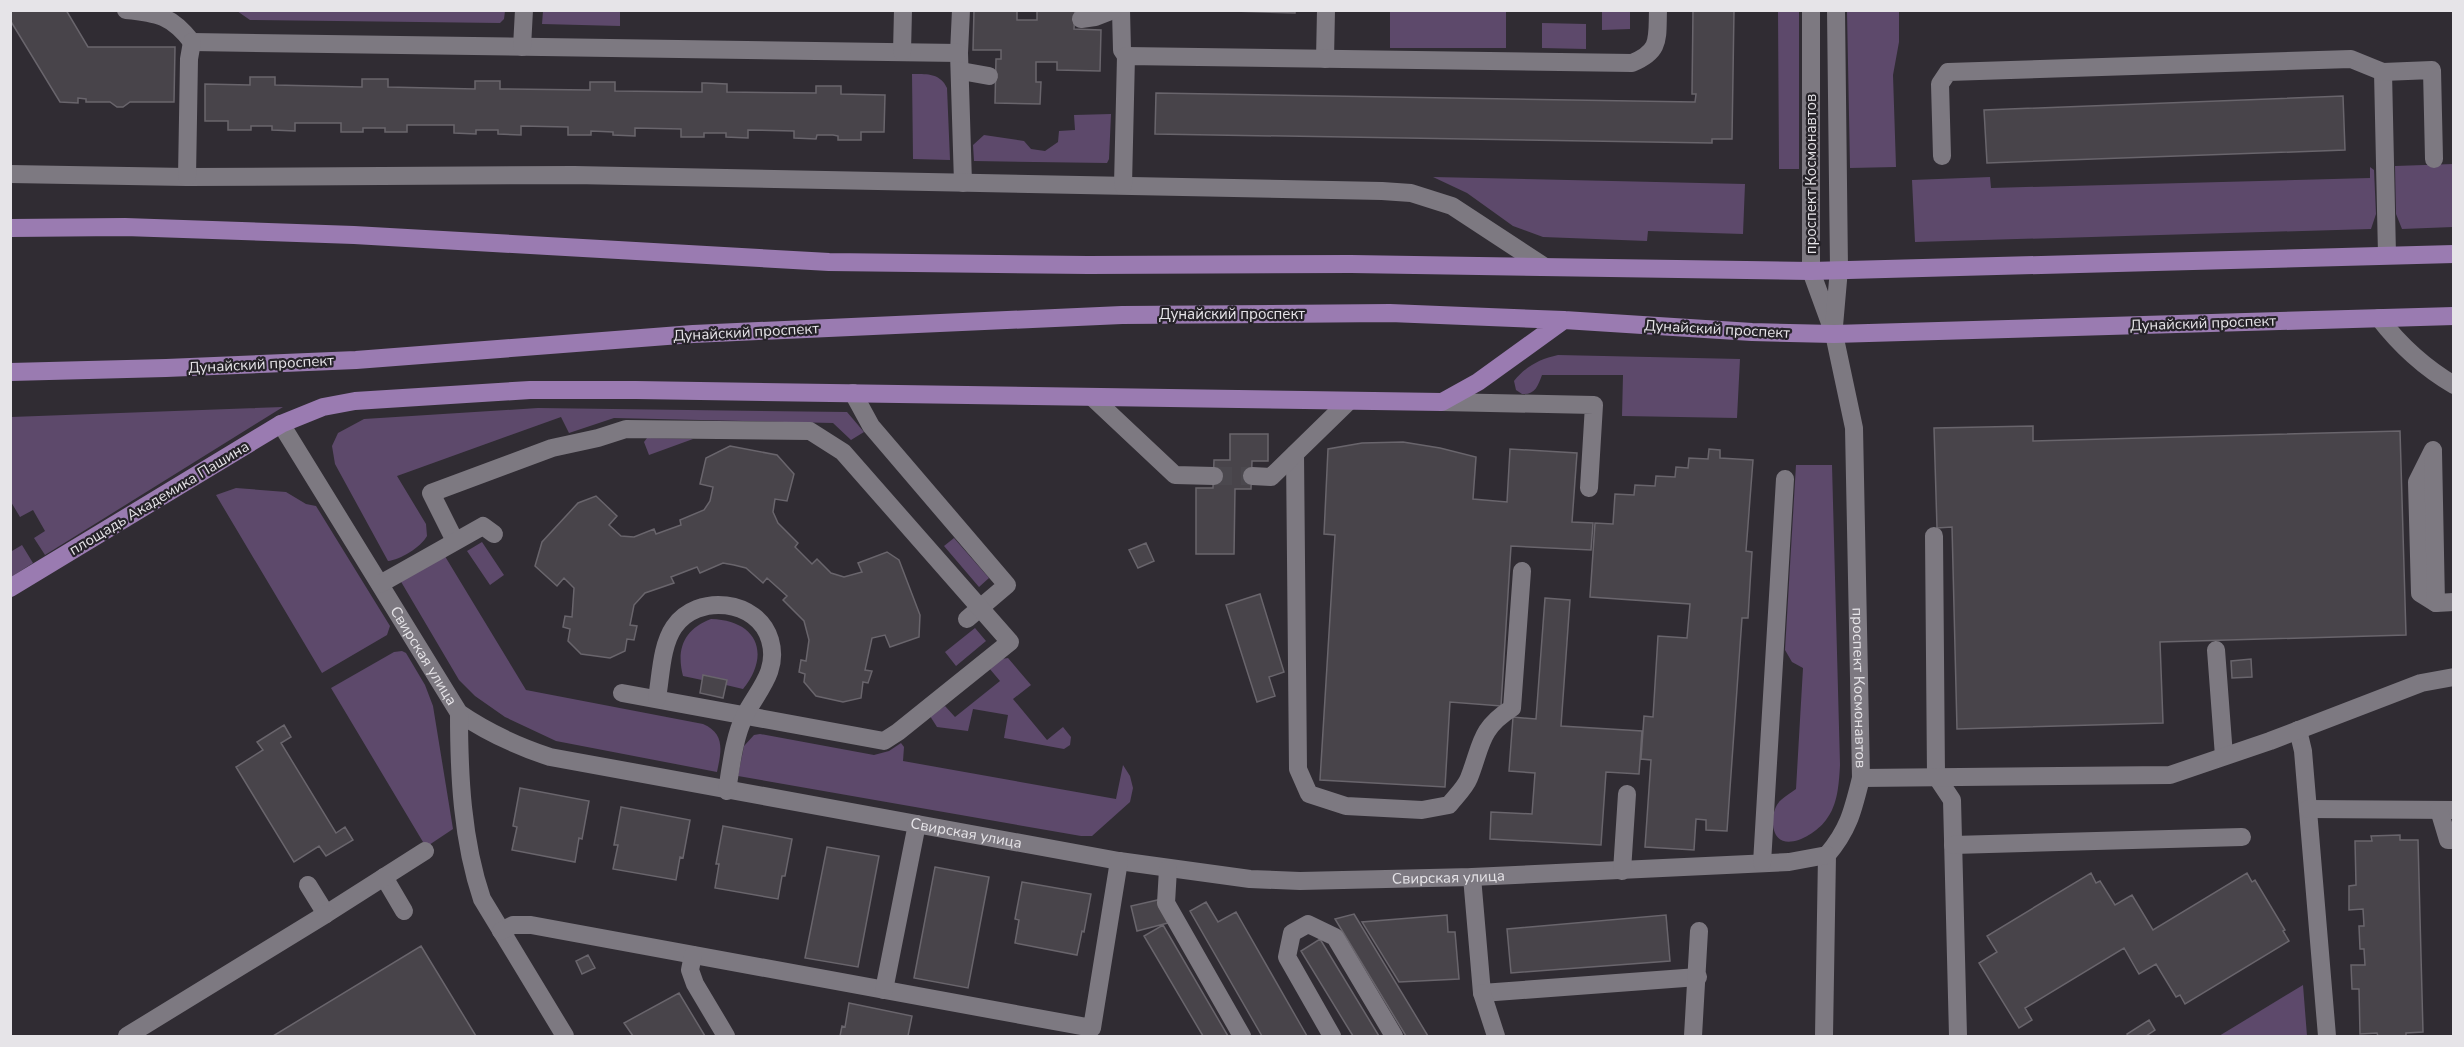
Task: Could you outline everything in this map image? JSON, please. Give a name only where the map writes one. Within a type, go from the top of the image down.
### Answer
[{"type":"main road","points":[[10,228],[125,227],[354,235],[829,262],[1811,271],[2454,254]]},
{"type":"main road","name":"Дунайский проспект","points":[[10,372],[166,369],[356,360],[705,334],[1122,315],[1390,313],[1564,320],[1752,332],[1834,334],[2454,316]]},
{"type":"main road","points":[[1442,402],[1478,382],[1564,320]]},
{"type":"main road","name":"площадь Академика Пашина","points":[[10,588],[281,424],[339,403],[530,390],[1442,402]]},
{"type":"street","points":[[126,10],[173,15],[192,42],[189,59],[187,177]]},
{"type":"street","points":[[522,47],[524,10]]},
{"type":"street","points":[[902,52],[903,10]]},
{"type":"street","points":[[962,10],[960,62],[963,183]]},
{"type":"street","points":[[1081,19],[1095,18],[1113,10]]},
{"type":"street","points":[[1120,10],[1122,50],[1126,56],[1124,185]]},
{"type":"street","points":[[1325,59],[1326,10]]},
{"type":"street","points":[[1126,56],[1632,63],[1652,52],[1657,43],[1659,10]]},
{"type":"street","name":"проспект Космонавтов","points":[[1811,10],[1811,271],[1834,334],[1854,428],[1861,778],[1853,811],[1842,837],[1827,855]]},
{"type":"street","name":"проспект Космонавтов","points":[[1834,334],[1839,269],[1836,10]]},
{"type":"street","points":[[192,42],[902,52],[960,62],[988,76]]},
{"type":"street","points":[[1942,156],[1940,84],[1948,72],[2351,59],[2383,72],[2432,70],[2434,159]]},
{"type":"street","points":[[2383,72],[2387,255]]},
{"type":"street","points":[[12,173],[187,177],[574,175],[1382,191],[1411,193],[1452,206],[1545,267]]},
{"type":"street","points":[[2379,318],[2390,333],[2433,372],[2454,385]]},
{"type":"street","points":[[853,393],[871,426],[1007,585],[974,613]]},
{"type":"street","points":[[1092,397],[1175,475],[1214,476]]},
{"type":"street","points":[[1252,476],[1271,477],[1349,401]]},
{"type":"street","points":[[1442,402],[1594,405],[1589,488]]},
{"type":"street","name":"Свирская улица","points":[[281,424],[459,713],[485,731],[515,745],[550,757],[1119,861],[1250,879],[1300,881],[1472,878],[1762,863],[1827,855]]},
{"type":"street","points":[[454,541],[431,493],[552,448],[626,429],[810,431],[843,452],[974,613],[1010,642],[884,741],[622,693]]},
{"type":"street","points":[[2433,450],[2445,602]]},
{"type":"street","points":[[1295,454],[1298,769],[1309,794],[1346,806],[1422,810],[1449,805],[1468,781],[1484,734],[1497,717],[1512,708],[1522,571]]},
{"type":"street","points":[[1762,863],[1785,479]]},
{"type":"street","points":[[380,584],[483,526],[494,534]]},
{"type":"street","points":[[1934,537],[1936,776],[1952,800],[1958,1036]]},
{"type":"street","points":[[657,698],[666,652],[674,627],[686,615],[702,606],[719,604],[736,607],[752,615],[764,628],[770,640],[772,663],[767,680],[744,716],[733,755],[727,791]]},
{"type":"street","points":[[2216,650],[2224,756]]},
{"type":"street","points":[[1861,778],[2170,775],[2421,683],[2454,677]]},
{"type":"street","points":[[459,713],[459,771],[474,874],[482,899],[565,1036]]},
{"type":"street","points":[[2298,730],[2303,751],[2326,1036]]},
{"type":"street","points":[[1622,871],[1627,794]]},
{"type":"street","points":[[2308,809],[2446,810],[2448,840],[2454,840]]},
{"type":"street","points":[[884,990],[917,824]]},
{"type":"street","points":[[1953,845],[2242,837]]},
{"type":"street","points":[[127,1036],[425,852]]},
{"type":"street","points":[[1824,1036],[1827,855]]},
{"type":"street","points":[[501,931],[513,925],[531,925],[884,990],[1091,1032],[1119,861]]},
{"type":"street","points":[[1168,869],[1166,903],[1242,1036]]},
{"type":"street","points":[[384,877],[404,911]]},
{"type":"street","points":[[1472,878],[1482,993],[1496,1036]]},
{"type":"street","points":[[308,885],[326,914]]},
{"type":"street","points":[[1332,1036],[1287,957],[1292,933],[1308,924],[1335,937],[1394,1036]]},
{"type":"street","points":[[1693,1036],[1699,931]]},
{"type":"street","points":[[693,955],[690,970],[695,984],[726,1036]]},
{"type":"street","points":[[1482,993],[1698,977]]},
{"type":"shaded area","points":[[237,11],[505,11],[504,19],[500,23],[250,20]]},
{"type":"shaded area","points":[[543,11],[620,11],[620,26],[542,24]]},
{"type":"shaded area","points":[[1390,11],[1506,11],[1506,48],[1390,48]]},
{"type":"shaded area","points":[[1602,11],[1630,11],[1630,29],[1602,30]]},
{"type":"shaded area","points":[[1778,11],[1799,11],[1799,169],[1779,169]]},
{"type":"shaded area","points":[[1847,11],[1899,11],[1899,42],[1893,75],[1896,167],[1850,168]]},
{"type":"shaded area","points":[[1542,23],[1586,24],[1586,49],[1542,48]]},
{"type":"shaded area","points":[[912,74],[928,74],[937,77],[947,88],[950,160],[913,159]]},
{"type":"shaded area","points":[[1111,114],[1107,163],[974,161],[973,145],[984,135],[1024,141],[1031,149],[1045,151],[1058,142],[1059,131],[1075,130],[1074,115]]},
{"type":"shaded area","points":[[2453,164],[2453,227],[2402,229],[2396,214],[2395,166]]},
{"type":"shaded area","points":[[2370,167],[2374,170],[2376,214],[2371,229],[1915,242],[1912,180],[1990,177],[1991,188],[2370,178]]},
{"type":"shaded area","points":[[1433,177],[1745,184],[1743,234],[1648,231],[1647,241],[1543,237],[1513,226],[1467,193]]},
{"type":"shaded area","points":[[1558,355],[1740,359],[1737,418],[1622,416],[1623,375],[1542,375],[1537,386],[1530,393],[1522,394],[1516,390],[1514,381],[1523,371],[1539,361]]},
{"type":"shaded area","points":[[283,407],[45,555],[34,538],[45,531],[33,510],[20,517],[11,502],[11,417]]},
{"type":"shaded area","points":[[538,408],[847,412],[864,432],[851,440],[833,423],[614,418],[569,433],[561,417],[397,476],[426,524],[427,536],[410,552],[388,561],[335,464],[332,446],[338,433],[364,419]]},
{"type":"shaded area","points":[[647,438],[693,439],[649,455],[644,442]]},
{"type":"shaded area","points":[[1796,465],[1832,465],[1840,765],[1835,801],[1826,820],[1802,839],[1784,841],[1778,838],[1774,830],[1773,817],[1779,802],[1796,789],[1803,668],[1792,662],[1785,650]]},
{"type":"shaded area","points":[[236,488],[286,492],[306,504],[316,506],[390,626],[387,635],[322,673],[216,495]]},
{"type":"shaded area","points":[[954,538],[989,578],[979,587],[944,546]]},
{"type":"shaded area","points":[[482,542],[504,575],[490,585],[467,551]]},
{"type":"shaded area","points":[[22,545],[33,563],[11,577],[11,550]]},
{"type":"shaded area","points":[[443,553],[526,690],[703,724],[719,738],[717,772],[556,741],[505,717],[475,696],[459,680],[400,580]]},
{"type":"shaded area","points":[[711,619],[739,625],[749,632],[755,641],[757,663],[743,689],[726,685],[726,680],[704,675],[702,680],[683,676],[681,657],[684,641],[694,628]]},
{"type":"shaded area","points":[[975,628],[986,641],[956,666],[945,652]]},
{"type":"shaded area","points":[[394,652],[406,653],[425,685],[433,706],[453,829],[426,847],[331,688]]},
{"type":"shaded area","points":[[1008,658],[1031,685],[1013,699],[1047,740],[1063,727],[1071,737],[1070,745],[1064,749],[1004,738],[1008,715],[973,709],[968,731],[937,727],[930,716],[945,706],[955,717],[1000,681],[989,668],[1001,659]]},
{"type":"shaded area","points":[[760,734],[874,755],[889,751],[901,743],[904,747],[903,761],[1116,799],[1123,765],[1130,776],[1133,788],[1130,802],[1092,836],[1081,836],[738,776],[744,746],[754,735]]},
{"type":"shaded area","points":[[2303,985],[2307,1036],[2219,1036]]},
{"type":"building","points":[[10,10],[66,10],[88,47],[175,47],[174,102],[130,102],[123,107],[117,107],[110,102],[86,102],[86,99],[78,98],[78,103],[60,102],[10,20]]},
{"type":"building","points":[[974,10],[1017,10],[1017,20],[1037,20],[1037,10],[1075,10],[1074,29],[1101,30],[1100,71],[1057,70],[1057,62],[1036,62],[1036,82],[1041,82],[1040,104],[995,103],[996,59],[1001,59],[1001,50],[973,50]]},
{"type":"building","points":[[1202,10],[1295,10],[1295,13]]},
{"type":"building","points":[[1693,10],[1734,10],[1732,139],[1712,139],[1712,143],[1155,134],[1156,93],[1695,102],[1696,94],[1692,94]]},
{"type":"building","points":[[250,77],[275,77],[275,85],[362,87],[362,79],[388,79],[388,87],[475,89],[475,81],[500,81],[500,89],[590,90],[590,82],[615,82],[615,91],[702,92],[702,83],[706,83],[727,84],[727,92],[816,93],[816,86],[841,86],[841,94],[885,95],[884,132],[861,132],[861,140],[838,140],[838,136],[833,135],[817,135],[816,139],[794,138],[794,131],[748,130],[748,138],[726,137],[726,133],[704,133],[704,137],[681,137],[681,129],[635,128],[635,136],[591,131],[591,135],[568,135],[568,127],[521,126],[521,135],[498,134],[498,130],[476,130],[476,134],[454,133],[454,125],[407,125],[407,132],[385,132],[385,128],[363,128],[363,132],[341,132],[341,123],[295,123],[295,131],[272,130],[272,126],[251,126],[251,130],[228,130],[228,121],[205,121],[205,84],[250,85]]},
{"type":"building","points":[[2343,96],[2345,150],[1987,163],[1984,110]]},
{"type":"building","points":[[2033,426],[2033,441],[2400,431],[2406,635],[2160,642],[2163,723],[1957,729],[1952,527],[1937,528],[1934,428]]},
{"type":"building","points":[[1230,434],[1268,434],[1268,461],[1252,461],[1251,489],[1235,489],[1234,554],[1196,554],[1196,488],[1213,488],[1214,460],[1230,460]]},
{"type":"building","points":[[1403,442],[1476,457],[1473,499],[1507,502],[1510,449],[1577,453],[1572,522],[1593,523],[1591,550],[1511,546],[1501,706],[1450,702],[1445,787],[1320,780],[1335,535],[1324,534],[1328,449],[1362,443]]},
{"type":"building","points":[[730,446],[777,455],[794,474],[787,501],[775,499],[773,512],[778,523],[798,543],[795,547],[812,564],[817,559],[831,573],[844,577],[862,572],[858,563],[887,552],[899,560],[920,615],[919,637],[890,647],[885,635],[872,638],[865,670],[872,671],[868,683],[863,682],[861,698],[843,702],[816,696],[804,682],[805,674],[799,672],[801,660],[806,661],[809,640],[804,621],[783,600],[787,596],[767,578],[763,583],[746,568],[734,565],[723,563],[700,573],[697,567],[671,577],[674,583],[645,593],[634,605],[630,625],[637,626],[634,640],[627,639],[625,651],[610,658],[581,654],[568,641],[570,629],[563,627],[565,616],[572,617],[574,588],[564,578],[557,586],[535,566],[542,542],[578,503],[596,496],[617,516],[609,525],[621,536],[634,537],[654,529],[656,534],[681,525],[680,520],[704,510],[710,501],[713,487],[700,484],[706,458]]},
{"type":"building","points":[[1709,449],[1720,450],[1720,458],[1753,460],[1746,551],[1752,552],[1748,618],[1742,618],[1727,831],[1706,830],[1706,820],[1696,819],[1694,850],[1645,847],[1651,760],[1641,759],[1644,716],[1653,717],[1658,636],[1687,638],[1690,604],[1590,597],[1595,523],[1613,524],[1615,494],[1634,495],[1635,485],[1655,486],[1656,476],[1675,477],[1676,467],[1688,468],[1689,458],[1708,459]]},
{"type":"building","points":[[1146,543],[1154,561],[1138,568],[1129,550]]},
{"type":"building","points":[[1260,594],[1284,672],[1269,677],[1275,696],[1257,702],[1226,605]]},
{"type":"building","points":[[1545,598],[1570,600],[1561,726],[1642,731],[1639,774],[1606,772],[1601,845],[1490,839],[1491,812],[1532,814],[1535,773],[1509,771],[1513,717],[1536,719]]},
{"type":"building","points":[[2251,659],[2252,677],[2232,678],[2231,661]]},
{"type":"building","points":[[703,675],[727,680],[723,698],[700,693]]},
{"type":"building","points":[[284,725],[291,737],[281,743],[336,833],[345,827],[353,840],[326,856],[319,846],[294,862],[236,767],[263,750],[257,742]]},
{"type":"building","points":[[520,788],[589,801],[575,862],[512,850],[517,827],[513,826]]},
{"type":"building","points":[[621,807],[690,820],[683,858],[680,857],[676,880],[613,869],[618,845],[614,845]]},
{"type":"building","points":[[723,826],[792,839],[778,899],[715,888],[719,864],[716,864]]},
{"type":"building","points":[[2400,835],[2400,840],[2418,840],[2423,1032],[2406,1033],[2406,1036],[2360,1034],[2359,989],[2352,989],[2351,965],[2365,965],[2364,949],[2360,949],[2359,926],[2364,926],[2363,909],[2349,910],[2349,886],[2356,885],[2355,841],[2372,841],[2371,836]]},
{"type":"building","points":[[827,847],[879,856],[858,967],[805,958]]},
{"type":"building","points":[[935,867],[989,877],[968,988],[914,978]]},
{"type":"building","points":[[2091,873],[2096,883],[2100,881],[2115,905],[2132,895],[2153,930],[2247,873],[2252,882],[2255,880],[2285,930],[2283,931],[2289,941],[2185,1004],[2180,995],[2176,997],[2156,964],[2139,974],[2124,948],[2025,1008],[2032,1020],[2019,1028],[1979,963],[1997,952],[1987,936]]},
{"type":"building","points":[[1022,882],[1091,894],[1077,955],[1015,943],[1019,920],[1015,919]]},
{"type":"building","points":[[1162,899],[1168,923],[1137,931],[1131,906]]},
{"type":"building","points":[[1206,902],[1218,922],[1236,912],[1307,1036],[1262,1036],[1190,911]]},
{"type":"building","points":[[1354,914],[1428,1036],[1406,1036],[1335,919]]},
{"type":"building","points":[[1447,915],[1448,932],[1455,932],[1459,979],[1399,982],[1362,922]]},
{"type":"building","points":[[1666,915],[1670,961],[1511,973],[1507,929]]},
{"type":"building","points":[[1163,925],[1228,1036],[1203,1036],[1144,936]]},
{"type":"building","points":[[1320,939],[1379,1036],[1353,1036],[1301,951]]},
{"type":"building","points":[[421,946],[476,1036],[273,1036]]},
{"type":"building","points":[[588,955],[595,968],[582,974],[576,961]]},
{"type":"building","points":[[679,993],[705,1036],[633,1036],[624,1023]]},
{"type":"building","points":[[849,1003],[912,1016],[908,1036],[840,1036],[842,1026],[845,1027]]},
{"type":"building","points":[[2149,1020],[2155,1030],[2146,1036],[2128,1036],[2127,1034]]},
{"type":"tunnel","points":[[1214,476],[1252,476]]}]
